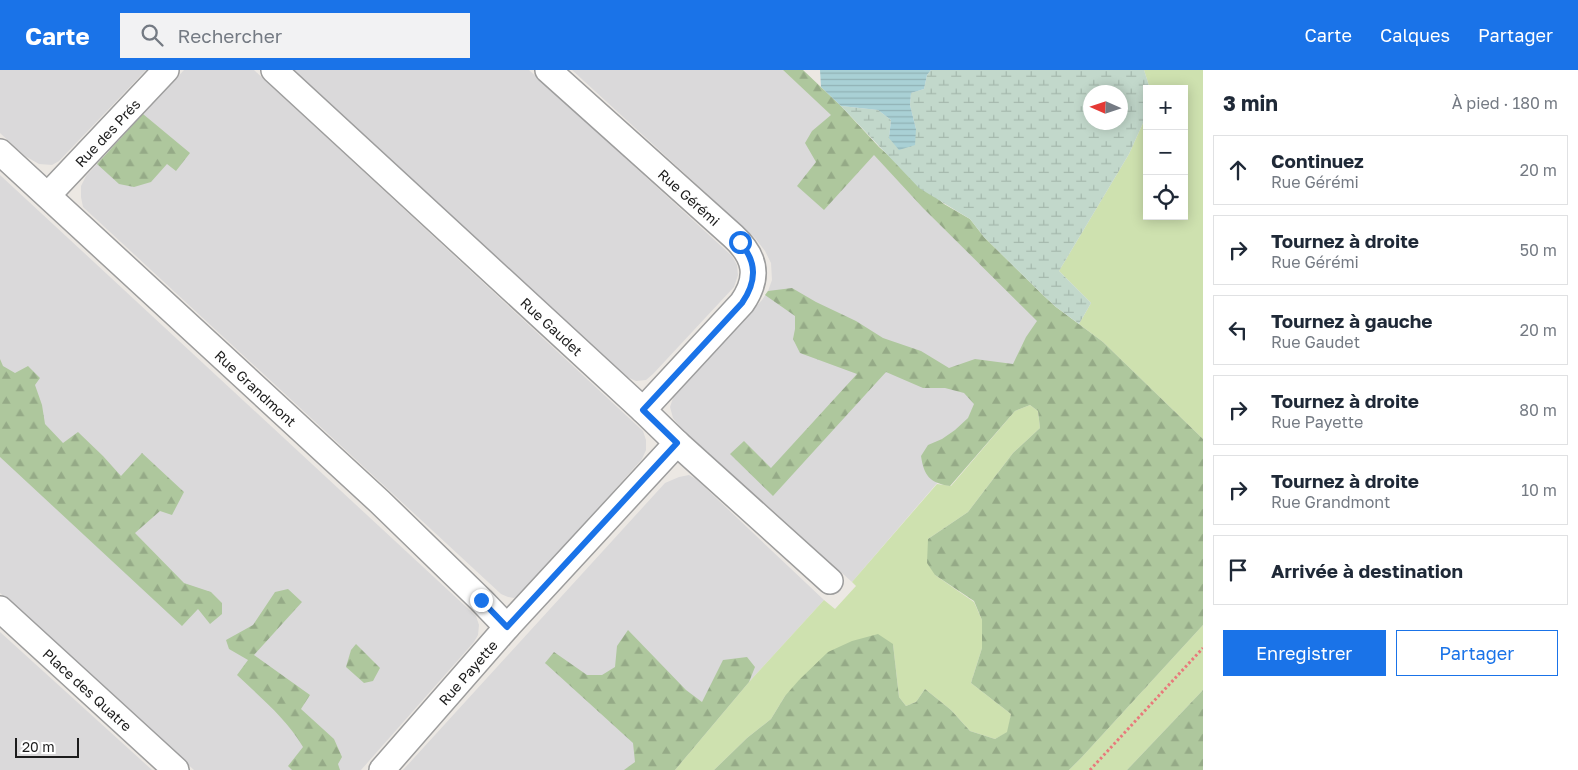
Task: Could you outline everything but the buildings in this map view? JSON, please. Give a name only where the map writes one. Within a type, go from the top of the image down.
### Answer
[{"type":"street","name":"Rue des Prés","points":[[48,195],[166,70]]},
{"type":"street","name":"Rue Gaudet","points":[[274,70],[677,443],[830,581]]},
{"type":"street","name":"Rue Gérémi","points":[[548,70],[734,236],[747,250],[752,261],[752,282],[749,292],[742,303],[643,410]]},
{"type":"street","name":"Rue Grandmont","points":[[0,152],[380,502],[507,627]]},
{"type":"street","name":"Rue Payette","points":[[382,770],[507,627],[677,443]]},
{"type":"street","name":"Place des Quatre","points":[[0,609],[176,770]]},
{"type":"path","points":[[1090,770],[1203,648]]},
{"type":"shaded area","points":[[0,70],[146,70],[59,161],[52,165],[39,164],[25,156],[0,133]]},
{"type":"shaded area","points":[[184,70],[254,70],[643,431],[646,440],[646,450],[642,459],[521,595],[514,598],[501,594],[83,207],[81,186],[86,176]]},
{"type":"shaded area","points":[[294,70],[529,70],[732,256],[737,265],[738,275],[734,287],[646,380],[636,381],[627,377]]},
{"type":"shaded area","points":[[572,70],[783,70],[1067,332],[852,582],[681,428],[673,418],[670,407],[674,395],[762,300],[768,291],[772,280],[771,263],[765,251],[755,238]]},
{"type":"shaded area","points":[[0,175],[476,616],[479,625],[478,635],[474,642],[361,770],[194,770],[0,593]]},
{"type":"shaded area","points":[[689,475],[696,479],[824,600],[749,682],[675,770],[403,770],[665,483]]},
{"type":"shaded area","points":[[0,632],[152,770],[0,770]]},
{"type":"green space","points":[[783,70],[803,70],[841,106],[879,147],[944,204],[970,219],[984,237],[1044,296],[1103,342],[1203,439],[1203,625],[1069,770],[714,770],[747,738],[771,719],[785,696],[828,652],[852,641],[878,634],[893,644],[899,697],[906,706],[916,702],[925,689],[951,710],[970,731],[995,739],[1007,732],[1011,714],[971,683],[982,648],[982,620],[974,601],[935,575],[927,563],[928,539],[968,512],[1013,453],[1040,428],[1038,411],[1030,405],[1015,411],[950,486],[937,483],[926,473],[921,456],[928,445],[942,439],[968,418],[974,404],[964,393],[945,388],[923,388],[886,372],[773,496],[730,454],[744,441],[771,468],[857,374],[800,353],[793,339],[795,316],[765,295],[768,291],[792,288],[856,321],[883,338],[921,351],[949,368],[975,359],[1013,364],[1026,337],[1037,321],[923,208],[874,155],[824,210],[797,186],[816,162],[805,143],[812,131],[831,115]]},
{"type":"green space","points":[[931,70],[1144,70],[1149,85],[1143,85],[1143,123],[1129,154],[1059,271],[1091,303],[1079,324],[1044,296],[984,237],[970,219],[919,188],[841,106],[878,110],[891,120],[889,138],[916,129],[910,105],[911,93],[924,89],[927,75]]},
{"type":"green space","points":[[1144,70],[1203,70],[1203,439],[1103,342],[1079,324],[1091,303],[1059,271],[1129,154],[1143,123],[1143,220],[1188,220],[1188,85],[1149,85]]},
{"type":"green space","points":[[143,114],[190,153],[176,171],[167,164],[151,182],[134,187],[119,184],[97,164]]},
{"type":"green space","points":[[0,359],[3,366],[15,373],[28,366],[40,378],[35,385],[42,405],[45,424],[63,443],[78,432],[121,476],[142,453],[184,492],[172,515],[160,511],[135,533],[184,583],[211,592],[222,603],[222,614],[210,624],[198,609],[182,626],[0,457]]},
{"type":"green space","points":[[1030,405],[1038,411],[1040,428],[1013,453],[968,512],[928,539],[935,575],[974,602],[982,620],[982,648],[971,683],[1011,714],[1008,732],[995,739],[970,731],[951,710],[925,689],[916,702],[906,706],[899,697],[893,644],[785,696],[771,719],[747,738],[714,770],[675,770],[749,682],[824,600],[835,609],[856,586],[852,582],[937,484],[951,486],[1015,411]]},
{"type":"green space","points":[[288,589],[302,602],[254,655],[310,695],[301,709],[334,739],[342,757],[338,764],[340,770],[292,770],[288,766],[303,747],[281,718],[237,675],[248,660],[229,649],[226,640],[253,625],[275,592]]},
{"type":"green space","points":[[1203,625],[1203,690],[1127,770],[1069,770],[1082,757]]},
{"type":"green space","points":[[628,630],[686,690],[702,702],[723,660],[747,657],[755,667],[749,682],[675,770],[624,770],[635,762],[633,743],[545,663],[554,652],[587,675],[602,675],[615,667],[617,646]]},
{"type":"green space","points":[[356,644],[380,668],[373,681],[364,683],[346,667],[351,650]]},
{"type":"green space","points":[[1203,690],[1203,770],[1127,770]]},
{"type":"water","points":[[820,70],[931,70],[927,75],[924,89],[911,93],[910,105],[916,129],[915,145],[899,150],[889,138],[891,120],[878,110],[841,106],[821,87]]},
{"type":"route","points":[[481,600],[507,627],[677,443],[643,410],[742,303],[749,292],[752,282],[752,261],[747,250],[740,242]]}]
